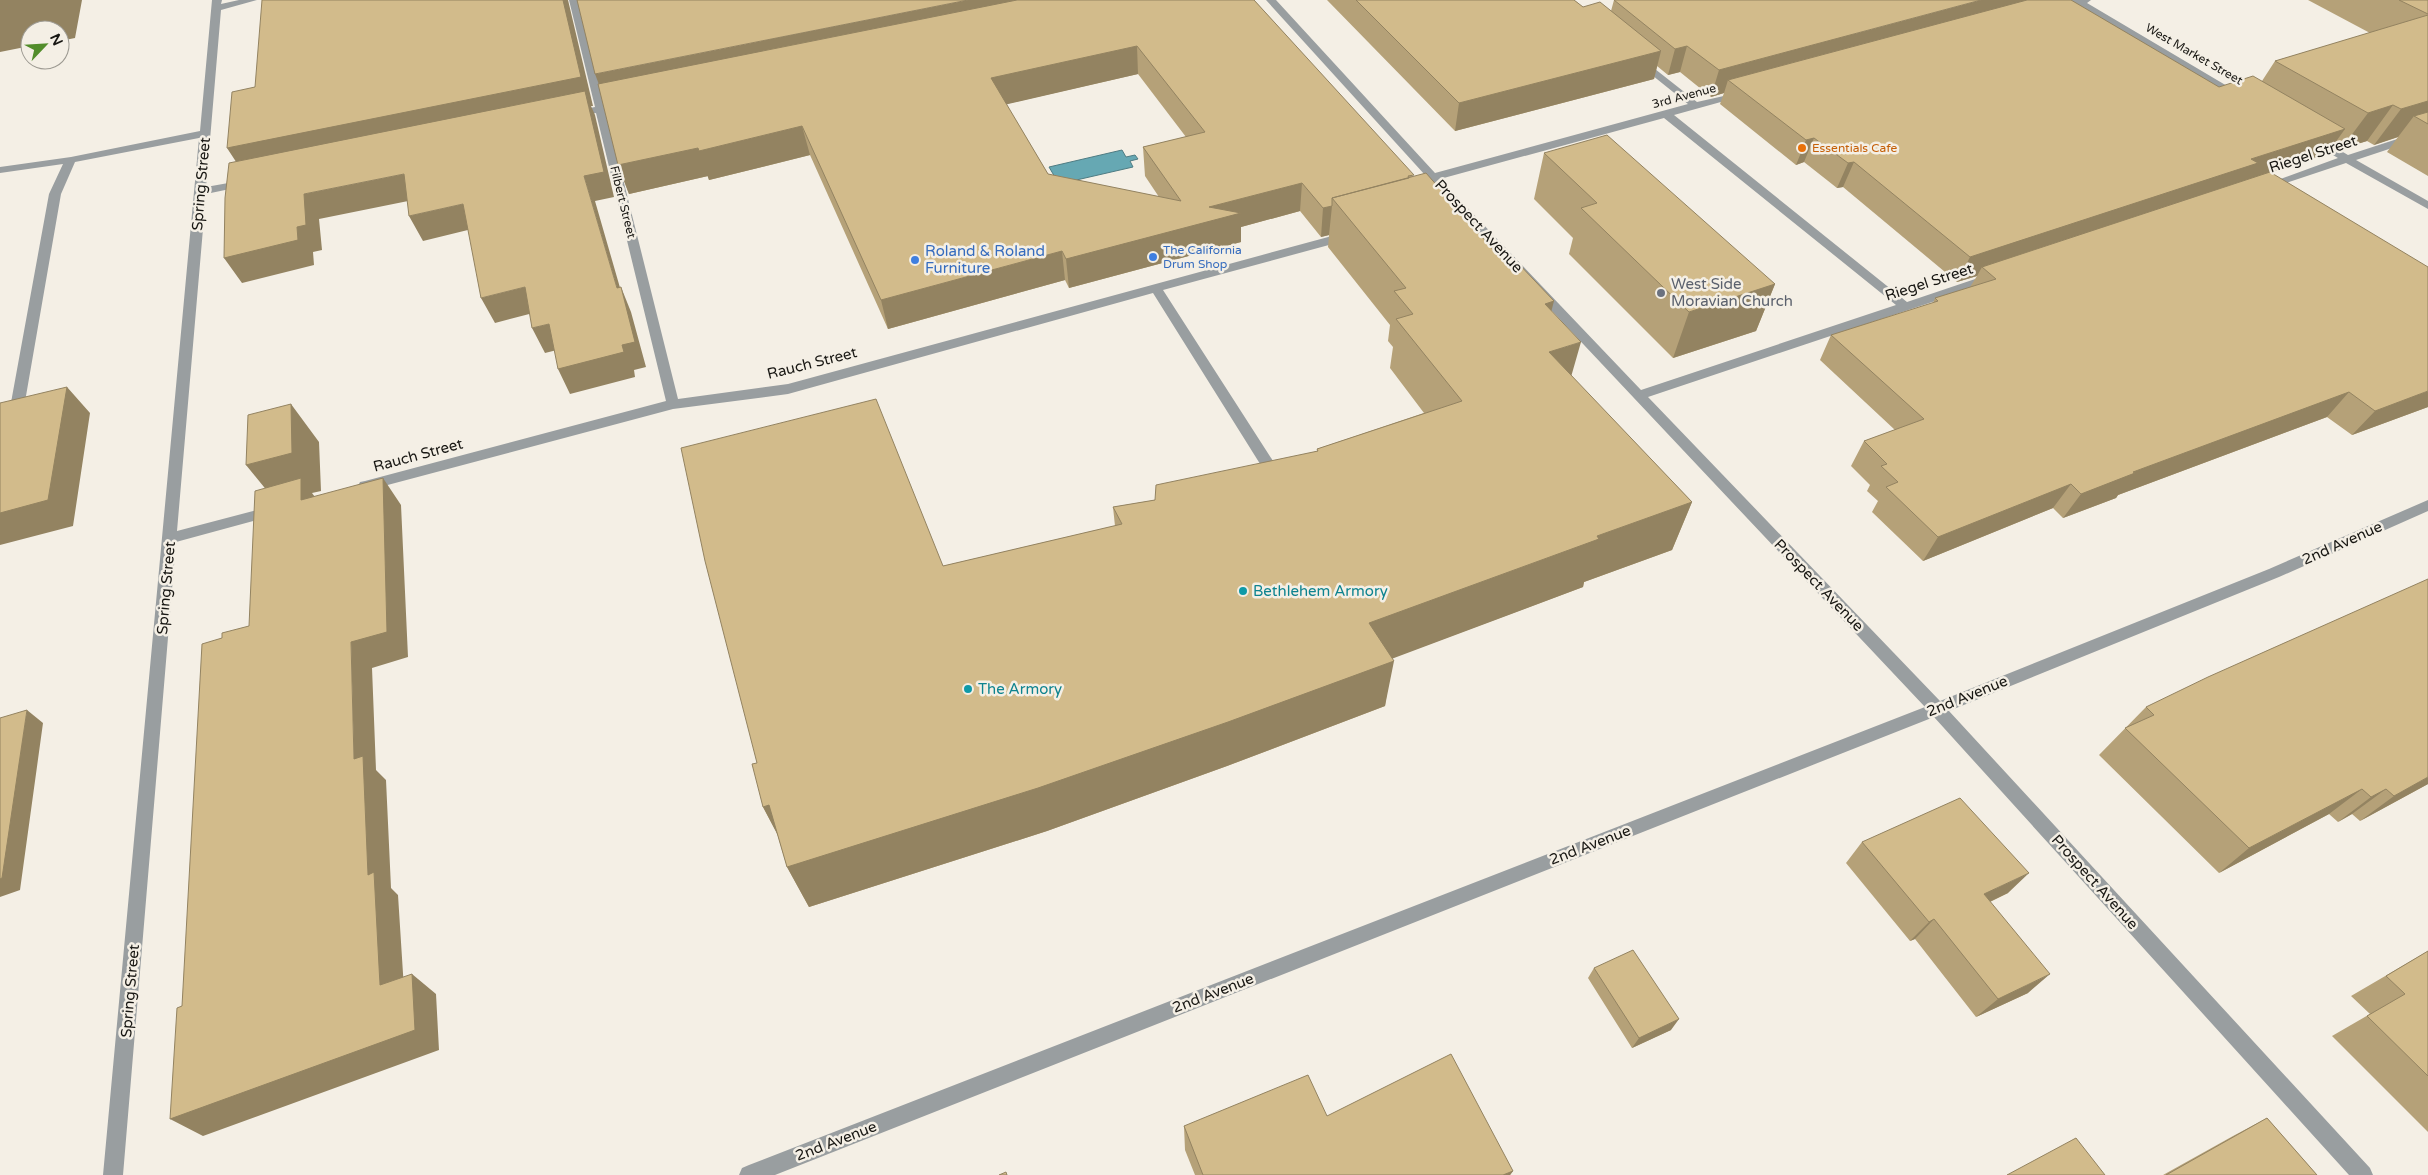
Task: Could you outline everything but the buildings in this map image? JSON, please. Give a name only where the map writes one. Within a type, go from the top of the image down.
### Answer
[{"type":"street","points":[[217,4],[252,0]]},
{"type":"street","name":"Filbert Street","points":[[574,0],[673,404]]},
{"type":"street","name":"Prospect Avenue","points":[[1271,0],[1460,206],[1937,709],[2363,1175]]},
{"type":"street","points":[[2041,12],[2081,1]]},
{"type":"street","name":"West Market Street","points":[[2081,1],[2245,99]]},
{"type":"street","name":"Spring Street","points":[[113,1175],[217,4]]},
{"type":"street","points":[[1635,56],[1696,106]]},
{"type":"street","name":"3rd Avenue","points":[[1433,177],[1754,90]]},
{"type":"street","points":[[558,118],[639,101]]},
{"type":"street","points":[[1666,114],[1906,307]]},
{"type":"street","name":"Riegel Street","points":[[2254,190],[2428,132]]},
{"type":"street","points":[[0,170],[71,160],[206,133]]},
{"type":"street","points":[[2305,134],[2428,206]]},
{"type":"street","points":[[12,435],[55,194],[71,160]]},
{"type":"street","points":[[200,192],[258,180]]},
{"type":"street","points":[[1440,211],[1460,206]]},
{"type":"street","name":"Rauch Street","points":[[350,490],[673,404],[788,389],[1364,231]]},
{"type":"street","name":"Riegel Street","points":[[1639,396],[2000,275]]},
{"type":"street","points":[[1154,288],[1280,485]]},
{"type":"street","name":"2nd Avenue","points":[[749,1175],[1937,709],[2274,573],[2428,505]]},
{"type":"street","points":[[170,538],[284,508]]},
{"type":"water","points":[[1122,150],[1126,157],[1135,155],[1138,159],[1130,161],[1133,167],[1059,184],[1049,167]]},
{"type":"place","name":"Essentials Cafe","points":[[1802,148]]},
{"type":"place","name":"The California Drum Shop","points":[[1153,257]]},
{"type":"place","name":"Roland & Roland Furniture","points":[[915,260]]},
{"type":"place","name":"West Side Moravian Church","points":[[1661,293]]},
{"type":"place","name":"Bethlehem Armory","points":[[1243,591]]},
{"type":"place","name":"The Armory","points":[[968,689]]}]
